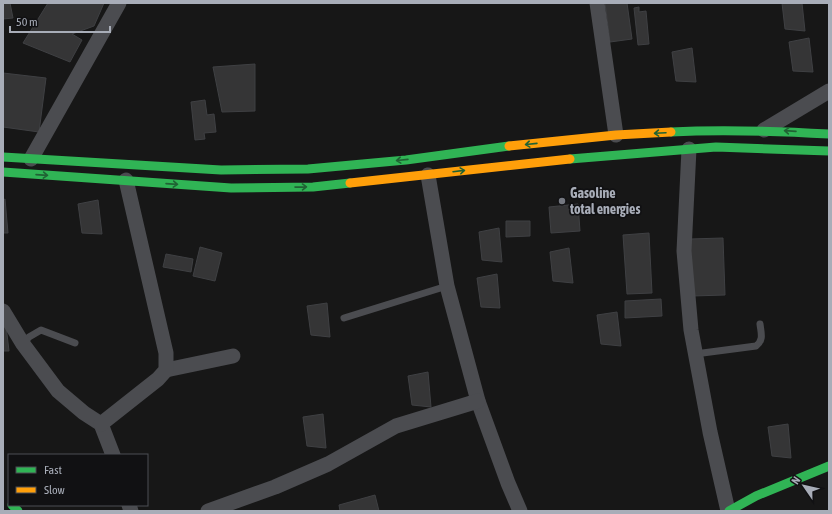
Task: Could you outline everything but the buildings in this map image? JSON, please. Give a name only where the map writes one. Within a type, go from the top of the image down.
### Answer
[{"type":"main road","points":[[3,157],[221,170],[308,169],[406,160],[486,148],[616,135],[706,130],[764,130],[829,134]]},
{"type":"main road","points":[[3,172],[231,188],[313,187],[635,152],[716,148],[829,151]]},
{"type":"main road","points":[[729,511],[756,496],[829,466]]},
{"type":"street","points":[[31,159],[119,3]]},
{"type":"street","points":[[597,3],[616,135]]},
{"type":"street","points":[[764,130],[829,91]]},
{"type":"street","points":[[689,149],[684,251],[691,330],[710,432],[729,511]]},
{"type":"street","points":[[428,175],[448,286],[478,401],[508,483],[520,511]]},
{"type":"street","points":[[101,424],[158,380],[166,370],[166,353],[126,180]]},
{"type":"street","points":[[3,311],[23,344],[58,391],[84,413],[101,424],[113,454]]},
{"type":"street","points":[[166,370],[233,356]]},
{"type":"street","points":[[208,511],[230,507],[328,464],[396,426],[478,401]]},
{"type":"lane","points":[[344,318],[448,286]]},
{"type":"lane","points":[[695,354],[756,346],[762,339],[760,324]]},
{"type":"lane","points":[[23,344],[29,337],[41,330],[75,343]]},
{"type":"traffic: fast","points":[[671,132],[750,131],[829,134]]},
{"type":"traffic: fast","points":[[3,157],[221,170],[308,169],[406,160],[509,146]]},
{"type":"traffic: fast","points":[[570,159],[716,147],[829,151]]},
{"type":"traffic: fast","points":[[3,172],[231,188],[313,187],[350,183]]},
{"type":"traffic: fast","points":[[729,511],[756,496],[829,466]]},
{"type":"traffic: fast","points":[[13,506],[18,511]]},
{"type":"traffic: slow","points":[[509,146],[616,135],[671,132]]},
{"type":"traffic: slow","points":[[350,183],[570,159]]},
{"type":"place","name":"Gasoline total energies","points":[[562,201]]}]
